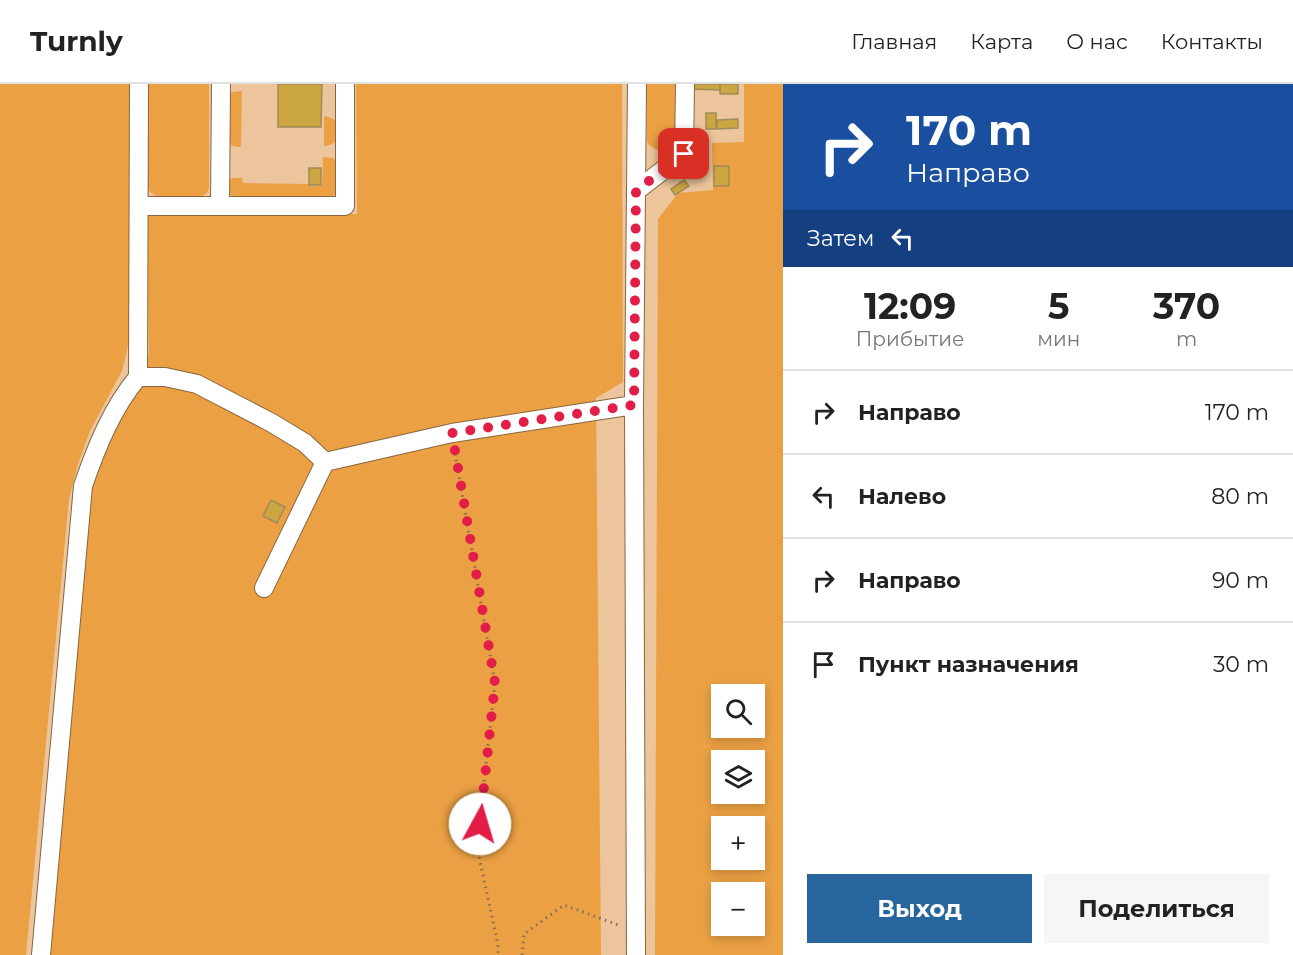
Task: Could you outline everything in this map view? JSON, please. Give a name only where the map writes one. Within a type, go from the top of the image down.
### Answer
[{"type":"street","points":[[41,955],[83,486],[99,443],[125,392],[138,377],[139,84]]},
{"type":"street","points":[[220,206],[221,84]]},
{"type":"street","points":[[139,206],[345,206],[345,84]]},
{"type":"street","points":[[636,955],[634,405],[637,84]]},
{"type":"street","points":[[636,191],[684,154],[685,84]]},
{"type":"street","points":[[138,377],[165,377],[197,384],[289,433],[305,443],[325,462]]},
{"type":"street","points":[[325,462],[452,433],[634,405]]},
{"type":"street","points":[[264,588],[325,462]]},
{"type":"path","points":[[452,433],[495,683],[477,847],[498,945],[498,955]]},
{"type":"path","points":[[522,955],[524,933],[564,905],[636,932]]},
{"type":"shaded area","points":[[0,84],[134,84],[130,338],[122,371],[90,431],[69,499],[26,955],[0,955]]},
{"type":"shaded area","points":[[146,84],[209,84],[209,188],[203,196],[156,196],[149,191],[146,185]]},
{"type":"shaded area","points":[[356,84],[622,84],[623,382],[596,398],[601,955],[49,955],[89,504],[94,475],[120,416],[138,389],[149,354],[147,217],[156,211],[357,214]]},
{"type":"shaded area","points":[[647,84],[679,84],[676,146],[669,150],[656,150],[647,142]]},
{"type":"shaded area","points":[[744,84],[783,84],[783,955],[655,955],[658,219],[678,193],[713,190],[712,143],[744,142]]},
{"type":"shaded area","points":[[242,91],[241,147],[239,147],[231,145],[226,140],[230,94]]},
{"type":"shaded area","points":[[324,116],[337,121],[337,141],[324,146]]},
{"type":"shaded area","points":[[323,157],[333,158],[338,163],[337,192],[328,198],[238,198],[232,196],[228,190],[227,181],[233,178],[242,178],[243,183],[322,186]]},
{"type":"building","points":[[278,84],[322,84],[321,127],[278,127]]},
{"type":"building","points":[[691,84],[720,84],[720,90],[691,89]]},
{"type":"building","points":[[720,84],[738,84],[738,94],[720,94]]},
{"type":"building","points":[[706,113],[716,113],[716,129],[706,129]]},
{"type":"building","points":[[738,119],[738,128],[717,129],[717,120]]},
{"type":"building","points":[[714,166],[729,166],[729,186],[714,186]]},
{"type":"building","points":[[309,168],[321,168],[321,185],[309,185]]},
{"type":"building","points":[[684,180],[689,186],[675,195],[671,189]]},
{"type":"building","points":[[271,500],[285,507],[277,523],[263,516]]},
{"type":"route","points":[[480,824],[495,683],[452,433],[634,405],[636,191],[684,154]]}]
